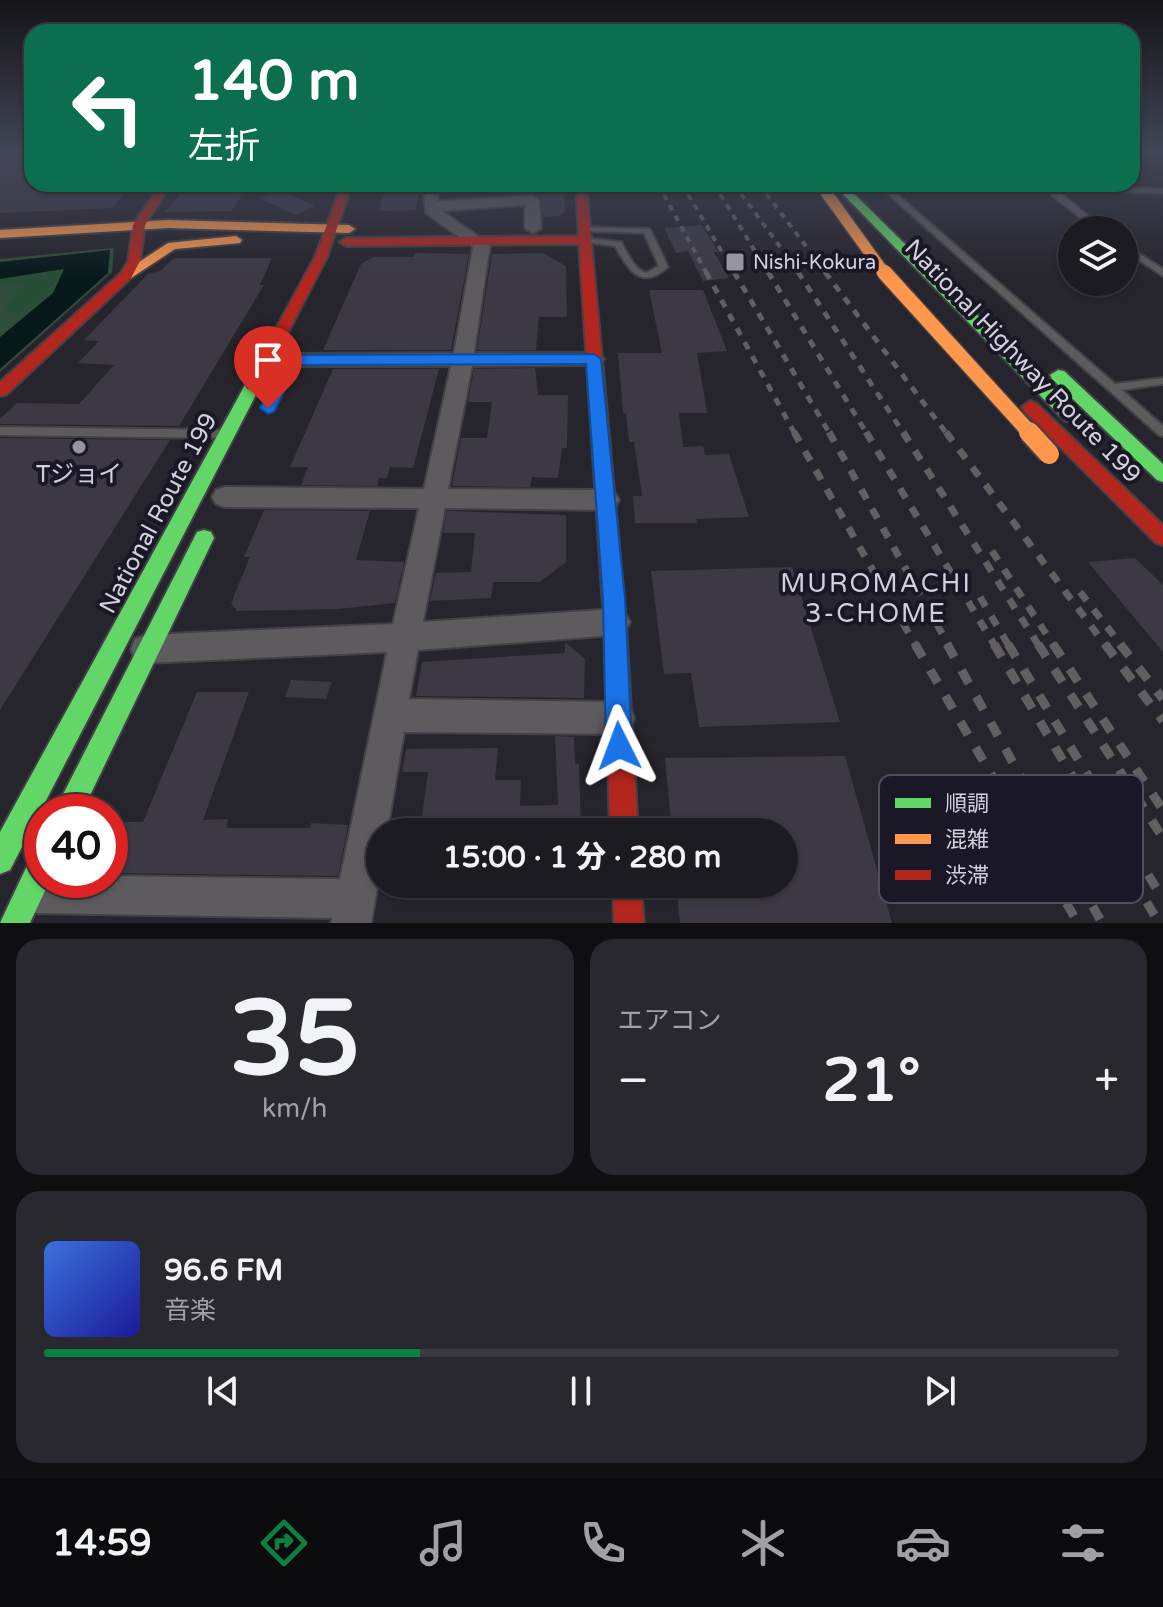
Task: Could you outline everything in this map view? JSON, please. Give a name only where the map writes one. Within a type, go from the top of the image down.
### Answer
[{"type":"main road","points":[[126,275],[134,261],[138,231],[160,194]]},
{"type":"main road","name":"National Route 199","points":[[329,283],[345,194]]},
{"type":"main road","name":"National Route 199","points":[[0,860],[358,194]]},
{"type":"main road","points":[[582,194],[615,622],[623,818]]},
{"type":"main road","points":[[826,194],[894,286],[1066,472]]},
{"type":"main road","name":"National Highway Route 199","points":[[828,194],[1060,437],[1163,537]]},
{"type":"main road","name":"National Highway Route 199","points":[[848,194],[1084,430]]},
{"type":"main road","points":[[860,194],[906,242],[1016,336]]},
{"type":"main road","points":[[467,234],[533,228],[585,234]]},
{"type":"main road","points":[[0,234],[138,231],[338,235],[585,234]]},
{"type":"main road","points":[[0,244],[138,231],[236,240]]},
{"type":"main road","points":[[0,391],[126,275],[172,246],[338,235]]},
{"type":"main road","points":[[290,366],[305,334]]},
{"type":"main road","points":[[1049,366],[1163,475]]},
{"type":"main road","points":[[77,794],[221,504]]},
{"type":"main road","points":[[628,898],[629,923]]},
{"type":"street","points":[[430,194],[431,210]]},
{"type":"street","points":[[431,210],[447,203],[532,200],[533,228]]},
{"type":"street","points":[[105,898],[354,911],[393,715],[405,637],[463,360],[482,245],[431,210]]},
{"type":"street","points":[[290,366],[594,359]]},
{"type":"street","points":[[221,504],[436,498],[606,500]]},
{"type":"street","points":[[112,650],[405,637],[615,622]]},
{"type":"street","points":[[393,715],[618,718]]},
{"type":"lane","points":[[893,194],[1163,432]]},
{"type":"lane","points":[[1056,194],[1084,216]]},
{"type":"lane","points":[[632,228],[647,231],[664,267],[652,273],[637,273],[628,266],[618,244],[585,234],[632,228]]},
{"type":"lane","points":[[1138,256],[1163,273]]},
{"type":"lane","points":[[1114,388],[1163,381]]},
{"type":"lane","points":[[0,431],[228,434]]},
{"type":"green space","points":[[114,248],[112,272],[0,372],[0,259]]},
{"type":"green space","points":[[61,271],[46,296],[32,308],[14,312],[4,310],[24,284],[0,284],[0,280]]},
{"type":"shaded area","points":[[110,250],[108,273],[0,369],[0,337],[53,293],[64,269],[0,279],[0,262]]},
{"type":"building","points":[[0,194],[124,194],[112,208],[0,213]]},
{"type":"building","points":[[180,194],[242,194],[231,211],[165,212]]},
{"type":"building","points":[[269,194],[288,194],[315,206],[296,215],[259,198]]},
{"type":"building","points":[[383,194],[418,194],[416,210],[379,211]]},
{"type":"building","points":[[534,194],[564,194],[565,211],[559,216],[543,217],[540,197]]},
{"type":"building","name":"Nishi-Kokura","points":[[702,225],[729,278],[703,281],[688,251],[676,253],[664,228]]},
{"type":"building","points":[[415,253],[469,254],[451,350],[323,350],[361,264],[374,257],[413,257]]},
{"type":"building","points":[[542,253],[566,266],[567,317],[539,317],[536,350],[477,350],[492,254]]},
{"type":"building","points":[[174,258],[272,258],[260,285],[264,285],[179,426],[0,424],[0,419],[17,403],[79,404],[114,365],[78,363],[99,341],[84,340],[148,274],[160,271]]},
{"type":"building","points":[[649,290],[703,290],[727,351],[697,353],[707,413],[679,413],[683,447],[703,446],[705,455],[729,454],[749,517],[696,519],[697,523],[635,523],[633,496],[642,496],[634,442],[629,442],[626,413],[623,413],[618,353],[662,353]]},
{"type":"building","points":[[535,368],[538,395],[568,395],[567,448],[562,448],[558,478],[532,477],[530,487],[452,486],[461,438],[487,438],[492,402],[468,402],[474,369]]},
{"type":"building","points":[[333,369],[439,369],[413,468],[390,467],[387,478],[379,478],[377,486],[301,485],[308,467],[290,467]]},
{"type":"building","points":[[0,438],[170,440],[0,710]]},
{"type":"building","points":[[264,510],[370,511],[356,560],[404,562],[395,603],[338,609],[237,611],[231,603],[250,557],[244,557]]},
{"type":"building","points":[[447,511],[566,515],[566,562],[540,582],[493,582],[491,598],[430,601],[436,573],[471,572],[475,533],[443,533]]},
{"type":"building","points":[[1135,558],[1163,585],[1163,652],[1088,562]]},
{"type":"building","points":[[792,567],[840,722],[699,727],[691,673],[664,674],[651,571]]},
{"type":"building","points":[[565,642],[585,659],[584,698],[416,696],[422,662],[565,653]]},
{"type":"building","points":[[291,680],[332,682],[326,699],[285,697]]},
{"type":"building","points":[[197,692],[249,692],[203,820],[228,819],[226,828],[310,828],[311,823],[348,825],[338,876],[128,873],[128,822],[143,822]]},
{"type":"building","points":[[555,736],[574,737],[575,764],[579,764],[581,818],[422,818],[428,772],[402,772],[406,749],[498,748],[495,780],[521,780],[520,806],[558,805]]},
{"type":"building","points":[[845,756],[879,877],[879,903],[886,903],[892,923],[680,923],[677,898],[798,898],[798,818],[671,818],[665,758]]},
{"type":"railway","points":[[663,194],[707,274]]},
{"type":"railway","points":[[688,194],[735,274]]},
{"type":"railway","points":[[720,194],[769,274]]},
{"type":"railway","points":[[741,194],[800,274]]},
{"type":"railway","points":[[767,194],[827,274]]},
{"type":"railway","points":[[706,272],[795,434]]},
{"type":"railway","points":[[734,272],[830,434]]},
{"type":"railway","points":[[768,272],[867,434]]},
{"type":"railway","points":[[798,272],[904,434]]},
{"type":"railway","points":[[825,272],[947,434]]},
{"type":"railway","points":[[794,432],[916,646]]},
{"type":"railway","points":[[829,432],[949,646]]},
{"type":"railway","points":[[866,432],[995,646]]},
{"type":"railway","points":[[903,432],[1039,646]]},
{"type":"railway","points":[[946,432],[1106,646]]},
{"type":"railway","points":[[992,551],[1054,646]]},
{"type":"railway","points":[[1080,592],[1122,646]]},
{"type":"railway","points":[[980,597],[1009,646]]},
{"type":"railway","points":[[915,644],[992,775]]},
{"type":"railway","points":[[947,644],[1020,775]]},
{"type":"railway","points":[[994,644],[1071,775]]},
{"type":"railway","points":[[1008,644],[1088,775]]},
{"type":"railway","points":[[1038,644],[1122,775]]},
{"type":"railway","points":[[1053,644],[1140,775]]},
{"type":"railway","points":[[1105,644],[1163,721]]},
{"type":"railway","points":[[1120,644],[1163,699]]},
{"type":"railway","points":[[1143,780],[1163,810]]},
{"type":"railway","points":[[1143,807],[1163,838]]},
{"type":"railway","points":[[1143,866],[1163,899]]},
{"type":"railway","points":[[1143,896],[1159,923]]},
{"type":"railway","points":[[1066,903],[1078,923]]},
{"type":"railway","points":[[1091,903],[1102,923]]},
{"type":"traffic: fast","points":[[848,194],[1071,417]]},
{"type":"traffic: fast","points":[[1058,375],[1163,475]]},
{"type":"traffic: fast","points":[[0,860],[253,385]]},
{"type":"traffic: fast","points":[[77,794],[204,538]]},
{"type":"traffic: fast","points":[[14,923],[26,898]]},
{"type":"traffic: slow","points":[[827,194],[894,286],[1049,454]]},
{"type":"traffic: slow","points":[[0,234],[168,224],[349,229]]},
{"type":"traffic: slow","points":[[126,275],[172,246],[236,240]]},
{"type":"traffic: jam","points":[[0,391],[126,275],[134,261],[139,225],[159,194]]},
{"type":"traffic: jam","points":[[253,385],[321,257],[343,194]]},
{"type":"traffic: jam","points":[[582,194],[615,622],[623,818]]},
{"type":"traffic: jam","points":[[346,242],[585,240]]},
{"type":"traffic: jam","points":[[1030,407],[1163,537]]},
{"type":"traffic: jam","points":[[628,898],[629,923]]},
{"type":"place","name":"Nishi-Kokura","points":[[735,262]]},
{"type":"place","name":"Tジョイ","points":[[79,447]]},
{"type":"district","name":"MUROMACHI 3-CHOME","points":[[876,598]]},
{"type":"route","points":[[268,408],[293,360],[594,359],[614,599],[619,746]]}]
